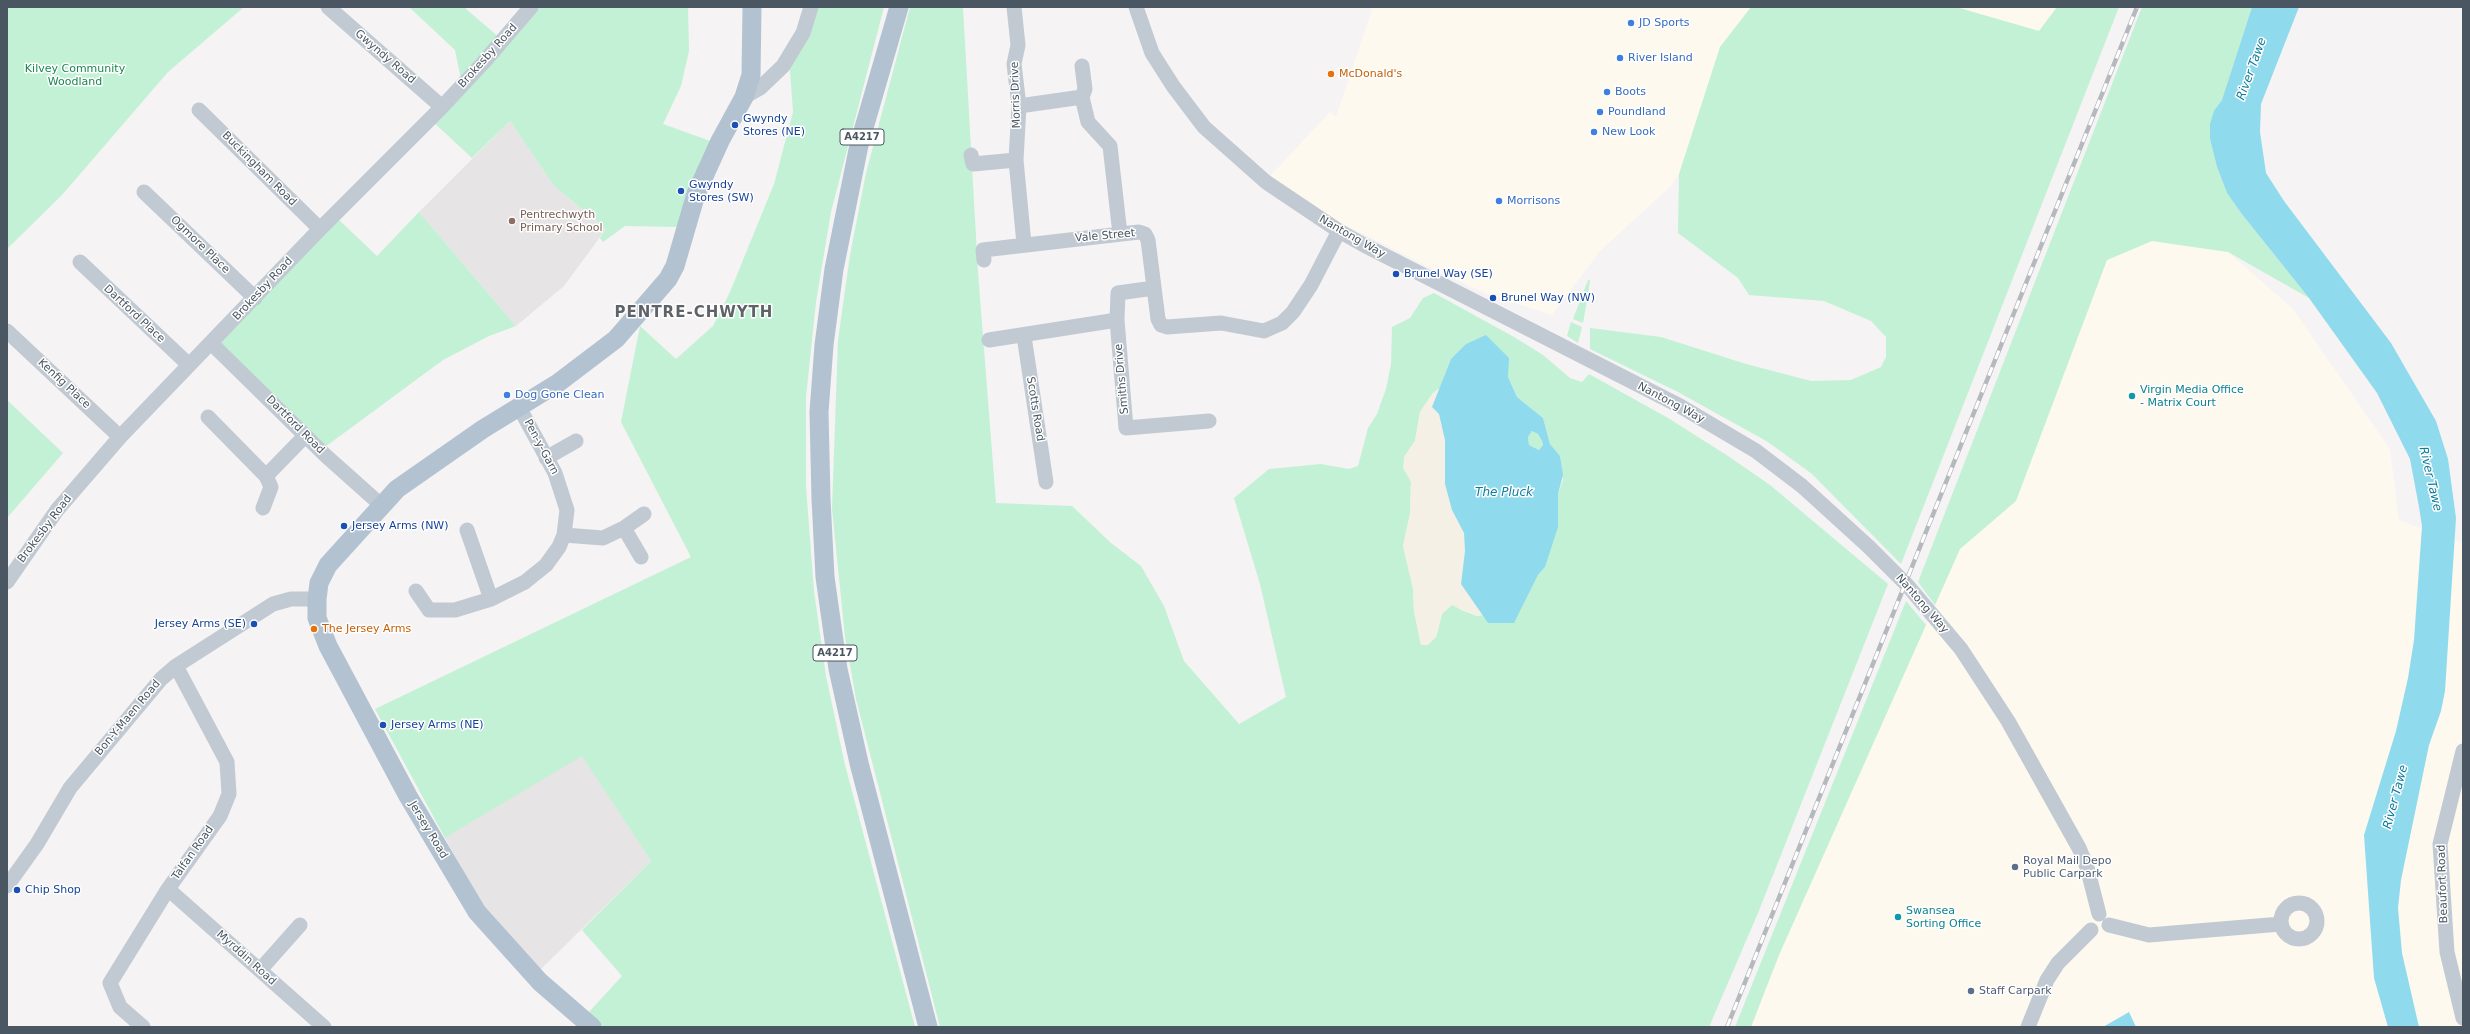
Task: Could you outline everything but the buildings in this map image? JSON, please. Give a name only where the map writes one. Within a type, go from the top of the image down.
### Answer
[{"type":"main road","name":"Jersey Road","points":[[592,1027],[540,982],[477,912],[408,796],[328,646],[317,618],[317,599],[320,583],[328,565],[381,505],[416,476],[519,407],[558,383],[616,339],[673,271],[688,216],[708,165],[744,97],[751,75],[752,7]]},
{"type":"main road","name":"A4217","points":[[899,7],[860,145],[834,269],[824,345],[820,405],[821,499],[825,577],[838,669],[859,763],[928,1027]]},
{"type":"street","name":"Gwyndy Road","points":[[328,7],[442,106]]},
{"type":"street","name":"Brokesby Road","points":[[7,582],[57,510],[120,437],[320,229],[442,106],[483,63],[531,7]]},
{"type":"street","points":[[744,97],[760,88],[783,66],[803,33],[811,7]]},
{"type":"street","name":"Morris Drive","points":[[1014,7],[1018,45],[1014,64],[1019,106],[1016,160],[1024,244]]},
{"type":"street","name":"Nantong Way","points":[[1136,7],[1152,53],[1173,86],[1204,127],[1266,182],[1339,231],[1680,406],[1756,451],[1802,486],[1908,586],[1961,649],[2008,721],[2079,848],[2087,867],[2104,920]]},
{"type":"street","points":[[1082,66],[1085,89],[1082,97],[1088,122],[1110,146],[1120,234]]},
{"type":"street","points":[[1019,106],[1082,97]]},
{"type":"street","name":"Buckingham Road","points":[[199,110],[320,229]]},
{"type":"street","points":[[971,155],[973,164],[1016,160]]},
{"type":"street","name":"Ogmore Place","points":[[144,192],[255,298]]},
{"type":"street","name":"Vale Street","points":[[984,260],[983,250],[1024,244],[1139,232],[1145,234],[1148,240],[1158,319],[1162,325],[1167,327],[1221,323],[1264,331],[1272,329],[1293,312],[1311,285],[1339,231]]},
{"type":"street","name":"Dartford Place","points":[[80,262],[189,365]]},
{"type":"street","points":[[989,340],[1024,336],[1117,320],[1118,293],[1154,288]]},
{"type":"street","name":"Smiths Drive","points":[[1117,320],[1126,428],[1209,421]]},
{"type":"street","name":"Kenfig Place","points":[[7,331],[120,437]]},
{"type":"street","name":"Scotts Road","points":[[1024,336],[1046,482]]},
{"type":"street","name":"Dartford Road","points":[[211,343],[306,436],[381,505]]},
{"type":"street","name":"Pen-y-Garn","points":[[416,591],[429,610],[455,610],[491,599],[525,582],[546,565],[564,535],[567,510],[556,473],[546,458],[519,407]]},
{"type":"street","points":[[208,417],[238,445],[266,476],[271,487],[263,508]]},
{"type":"street","points":[[266,476],[306,436]]},
{"type":"street","points":[[546,458],[576,441]]},
{"type":"street","points":[[564,535],[603,538],[624,528],[644,514]]},
{"type":"street","points":[[624,528],[640,557]]},
{"type":"street","points":[[467,530],[491,599]]},
{"type":"street","name":"Bon-Y-Maen Road","points":[[7,886],[37,844],[70,788],[148,693],[176,666],[273,604],[291,599],[317,599]]},
{"type":"street","name":"Talfan Road","points":[[143,1027],[120,1007],[110,983],[168,889],[220,816],[229,794],[230,783],[226,762],[221,749],[176,666]]},
{"type":"street","name":"Beaufort Road","points":[[2463,751],[2440,844],[2447,952],[2463,1018]]},
{"type":"street","name":"Myrddin Road","points":[[168,889],[324,1027]]},
{"type":"street","points":[[2104,920],[2149,935],[2281,924]]},
{"type":"street","points":[[2028,1027],[2044,986],[2058,963],[2091,930],[2102,933],[2107,930],[2104,920]]},
{"type":"street","points":[[260,970],[300,925]]},
{"type":"shaded area","points":[[1370,7],[1751,7],[1720,47],[1679,174],[1670,187],[1600,251],[1552,315],[1489,295],[1427,266],[1333,219],[1270,176],[1330,112],[1336,117],[1372,10]]},
{"type":"shaded area","points":[[1956,7],[2057,7],[2039,31]]},
{"type":"shaded area","name":"Pentrechwyth Primary School","points":[[510,121],[554,186],[606,229],[564,286],[516,326],[419,212]]},
{"type":"shaded area","points":[[2152,241],[2228,252],[2293,309],[2390,449],[2399,520],[2463,543],[2463,1027],[1751,1027],[1779,955],[1960,549],[2107,260]]},
{"type":"shaded area","points":[[582,755],[651,861],[540,970],[481,904],[445,838]]},
{"type":"green space","name":"Kilvey Community Woodland","points":[[7,7],[244,7],[168,72],[62,195],[7,249]]},
{"type":"green space","points":[[409,7],[467,7],[466,9],[500,38],[461,80],[455,50]]},
{"type":"green space","points":[[534,7],[688,7],[689,51],[681,86],[663,124],[713,142],[680,227],[625,226],[603,242],[600,238],[606,229],[554,186],[510,121],[472,158],[431,120]]},
{"type":"green space","points":[[811,7],[884,7],[831,212],[816,302],[806,397],[806,487],[814,591],[826,676],[845,765],[915,1027],[602,1027],[589,1012],[622,976],[582,930],[651,861],[582,756],[445,838],[375,709],[691,557],[621,422],[640,326],[676,359],[713,326],[730,292],[774,184],[793,112],[789,57]]},
{"type":"green space","points":[[910,7],[963,7],[978,272],[996,503],[1072,506],[1111,543],[1141,566],[1164,606],[1184,661],[1239,724],[1286,697],[1260,584],[1234,498],[1269,469],[1321,464],[1349,469],[1358,466],[1368,428],[1377,414],[1386,389],[1391,364],[1392,327],[1410,318],[1423,298],[1434,293],[1514,337],[1543,355],[1570,378],[1582,382],[1589,374],[1668,418],[1728,456],[1770,485],[1888,584],[1758,913],[1709,1027],[940,1027],[856,699],[845,637],[832,509],[838,340],[850,255],[866,173]],"holes":[[[1508,358],[1508,377],[1517,397],[1543,418],[1550,444],[1560,456],[1563,480],[1558,494],[1556,526],[1545,567],[1538,575],[1514,622],[1488,623],[1483,615],[1477,616],[1461,610],[1452,604],[1442,614],[1436,637],[1421,645],[1414,611],[1413,588],[1403,546],[1410,514],[1411,482],[1404,457],[1415,441],[1420,412],[1433,393],[1440,388],[1451,359]]]},
{"type":"green space","points":[[1751,7],[1956,7],[2039,31],[2057,7],[2119,7],[1901,564],[1812,474],[1768,442],[1678,392],[1590,349],[1590,328],[1661,337],[1746,364],[1811,381],[1851,380],[1881,367],[1886,357],[1886,337],[1871,321],[1824,301],[1749,295],[1738,278],[1678,233],[1679,174],[1720,47]]},
{"type":"green space","points":[[2142,7],[2252,7],[2210,139],[2217,167],[2227,193],[2241,213],[2309,298],[2228,252],[2152,241],[2107,260],[2016,501],[1960,549],[1935,605],[1918,582]]},
{"type":"green space","points":[[419,212],[516,326],[489,336],[443,360],[325,447],[218,343],[338,219],[377,256]]},
{"type":"green space","points":[[1588,280],[1590,280],[1583,323],[1573,319]]},
{"type":"green space","points":[[1571,322],[1582,327],[1578,343],[1567,336]]},
{"type":"green space","points":[[7,400],[63,453],[7,518]]},
{"type":"green space","points":[[1532,431],[1538,434],[1542,441],[1543,445],[1539,450],[1529,445],[1528,437]]},
{"type":"green space","points":[[1906,601],[1926,625],[1779,955],[1751,1027],[1735,1027]]},
{"type":"sand","points":[[1440,388],[1432,407],[1439,414],[1445,440],[1445,465],[1452,510],[1464,533],[1465,551],[1461,584],[1483,615],[1477,616],[1452,605],[1442,614],[1436,637],[1428,645],[1421,645],[1414,611],[1413,588],[1403,546],[1410,514],[1411,482],[1403,468],[1404,457],[1415,441],[1420,412],[1433,393]]},
{"type":"water","name":"River Tawe","points":[[2252,7],[2299,7],[2261,104],[2260,132],[2266,173],[2284,201],[2391,343],[2436,421],[2448,459],[2456,518],[2445,691],[2441,711],[2429,745],[2401,880],[2398,908],[2402,953],[2419,1027],[2388,1027],[2374,978],[2364,835],[2396,731],[2408,678],[2414,640],[2422,526],[2419,507],[2410,459],[2377,393],[2309,298],[2241,213],[2227,193],[2217,167],[2210,139],[2210,124],[2214,111],[2222,100]]},
{"type":"water","name":"The Pluck","points":[[1486,335],[1509,358],[1508,377],[1517,397],[1543,418],[1550,444],[1560,456],[1563,475],[1558,494],[1558,527],[1545,567],[1538,575],[1514,623],[1488,623],[1461,584],[1465,551],[1464,533],[1452,510],[1445,484],[1445,440],[1439,414],[1432,407],[1451,359],[1466,344]],"holes":[[[1532,431],[1538,434],[1543,445],[1539,450],[1529,445],[1528,437]]]},
{"type":"water","points":[[2129,1012],[2136,1027],[2103,1027]]},
{"type":"railway","points":[[1727,1027],[2137,7]]},
{"type":"place","name":"JD Sports","points":[[1631,23]]},
{"type":"place","name":"River Island","points":[[1620,58]]},
{"type":"place","name":"McDonald's","points":[[1331,74]]},
{"type":"place","name":"Boots","points":[[1607,92]]},
{"type":"place","name":"Poundland","points":[[1600,112]]},
{"type":"place","name":"Gwyndy Stores (NE)","points":[[735,125]]},
{"type":"place","name":"New Look","points":[[1594,132]]},
{"type":"place","name":"Gwyndy Stores (SW)","points":[[681,191]]},
{"type":"place","name":"Morrisons","points":[[1499,201]]},
{"type":"place","name":"Pentrechwyth Primary School","points":[[512,221]]},
{"type":"place","name":"Brunel Way (SE)","points":[[1396,274]]},
{"type":"place","name":"Brunel Way (NW)","points":[[1493,298]]},
{"type":"place","name":"Dog Gone Clean","points":[[507,395]]},
{"type":"place","name":"Virgin Media Office - Matrix Court","points":[[2132,396]]},
{"type":"place","name":"Jersey Arms (NW)","points":[[344,526]]},
{"type":"place","name":"Jersey Arms (SE)","points":[[254,624]]},
{"type":"place","name":"The Jersey Arms","points":[[314,629]]},
{"type":"place","name":"Jersey Arms (NE)","points":[[383,725]]},
{"type":"place","name":"Royal Mail Depo Public Carpark","points":[[2015,867]]},
{"type":"place","name":"Chip Shop","points":[[17,890]]},
{"type":"place","name":"Swansea Sorting Office","points":[[1898,917]]},
{"type":"place","name":"Staff Carpark","points":[[1971,991]]},
{"type":"district","name":"PENTRE-CHWYTH","points":[[694,313]]}]
